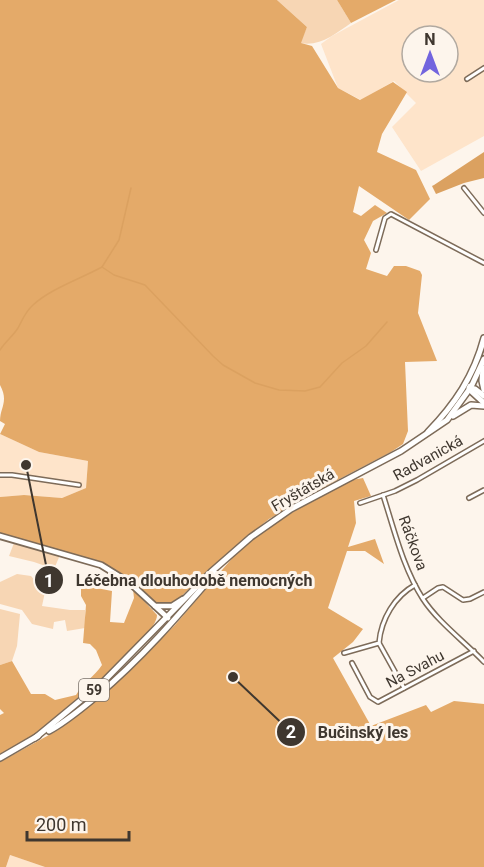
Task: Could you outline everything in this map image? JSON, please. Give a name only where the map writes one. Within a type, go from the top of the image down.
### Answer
[{"type":"main road","name":"59","points":[[422,438],[450,408],[462,391],[472,373],[484,338]]},
{"type":"main road","name":"59","points":[[422,438],[447,420],[470,388],[484,360]]},
{"type":"main road","points":[[484,360],[482,379],[484,390]]},
{"type":"main road","points":[[472,373],[470,388],[484,405]]},
{"type":"main road","points":[[462,391],[470,388]]},
{"type":"main road","points":[[470,388],[484,396]]},
{"type":"main road","points":[[447,420],[469,406],[484,405]]},
{"type":"main road","name":"Fryštátská","points":[[35,738],[104,681],[192,592],[232,554],[271,522],[422,438]]},
{"type":"main road","name":"Fryštátská","points":[[0,758],[56,727],[85,706],[128,668],[179,616],[232,554]]},
{"type":"street","points":[[467,79],[484,68]]},
{"type":"street","points":[[464,188],[484,213]]},
{"type":"street","points":[[376,250],[385,218],[391,214],[484,263]]},
{"type":"street","name":"Radvanická","points":[[360,503],[417,480],[484,441]]},
{"type":"street","points":[[0,475],[80,485]]},
{"type":"street","points":[[470,498],[484,490]]},
{"type":"street","name":"Ráčkova","points":[[383,495],[416,585],[423,598],[434,613],[484,662]]},
{"type":"street","points":[[0,536],[101,565],[130,583],[168,618]]},
{"type":"street","points":[[404,687],[379,643],[392,606],[404,591],[416,585]]},
{"type":"street","name":"Ráčkova","points":[[423,598],[443,587],[462,600],[484,592]]},
{"type":"street","points":[[155,606],[172,606],[192,592]]},
{"type":"street","points":[[168,618],[179,616]]},
{"type":"street","points":[[162,633],[168,618]]},
{"type":"street","points":[[344,653],[379,643]]},
{"type":"street","name":"Na Svahu","points":[[352,663],[370,697],[378,702],[474,651]]},
{"type":"shaded area","points":[[0,0],[277,0],[307,27],[301,43],[312,46],[338,88],[360,100],[393,82],[407,92],[382,134],[377,152],[416,170],[430,199],[409,220],[359,186],[353,212],[361,216],[375,205],[387,213],[373,221],[364,240],[371,253],[366,269],[387,276],[394,266],[406,266],[420,271],[422,275],[418,313],[437,361],[405,362],[408,431],[403,444],[269,519],[172,603],[162,604],[154,601],[119,572],[102,563],[0,534],[0,497],[24,495],[62,498],[86,488],[88,461],[39,452],[0,434],[5,424],[0,421],[4,396],[0,385]]},
{"type":"shaded area","points":[[277,0],[337,0],[351,23],[321,41],[300,43],[307,27]]},
{"type":"shaded area","points":[[337,0],[396,0],[351,23]]},
{"type":"shaded area","points":[[399,0],[484,0],[484,136],[421,171],[392,127],[416,103],[394,81],[361,100],[338,88],[321,44]]},
{"type":"shaded area","points":[[484,152],[484,178],[436,194],[432,186]]},
{"type":"shaded area","points":[[0,434],[39,452],[88,461],[86,488],[62,498],[24,495],[0,497]]},
{"type":"shaded area","points":[[363,478],[371,496],[354,501],[356,523],[348,547],[375,539],[384,564],[365,551],[347,551],[328,608],[363,629],[353,642],[333,658],[371,726],[426,705],[431,712],[454,701],[484,704],[484,867],[45,867],[10,855],[6,867],[0,867],[0,762],[58,730],[108,691],[175,625],[234,556],[253,539],[293,512],[352,480]]},
{"type":"shaded area","points":[[14,543],[60,555],[54,569],[9,556]]},
{"type":"shaded area","points":[[17,574],[31,576],[45,592],[42,606],[85,610],[85,628],[67,631],[65,620],[54,622],[53,629],[32,624],[22,610],[0,604],[0,582]]},
{"type":"shaded area","points":[[81,585],[112,591],[110,622],[124,623],[134,598],[133,589],[157,615],[153,626],[125,658],[84,695],[36,733],[0,754],[0,715],[4,713],[0,709],[0,665],[12,661],[31,694],[45,694],[55,700],[76,695],[102,665],[96,650],[90,644],[83,643],[86,605],[81,596]]},
{"type":"shaded area","points":[[0,609],[20,614],[17,646],[12,661],[0,665]]},
{"type":"shaded area","points":[[10,855],[45,867],[6,867]]},
{"type":"waterway","points":[[102,267],[119,240],[131,188]]},
{"type":"waterway","points":[[0,350],[16,331],[28,310],[40,299],[102,267],[114,275],[145,285],[223,365],[255,383],[279,390],[305,391],[320,387],[342,363],[366,346],[387,322]]},
{"type":"place","name":"Léčebna dlouhodobě nemocných","points":[[26,465]]},
{"type":"place","name":"Bučinský les","points":[[233,677]]}]
